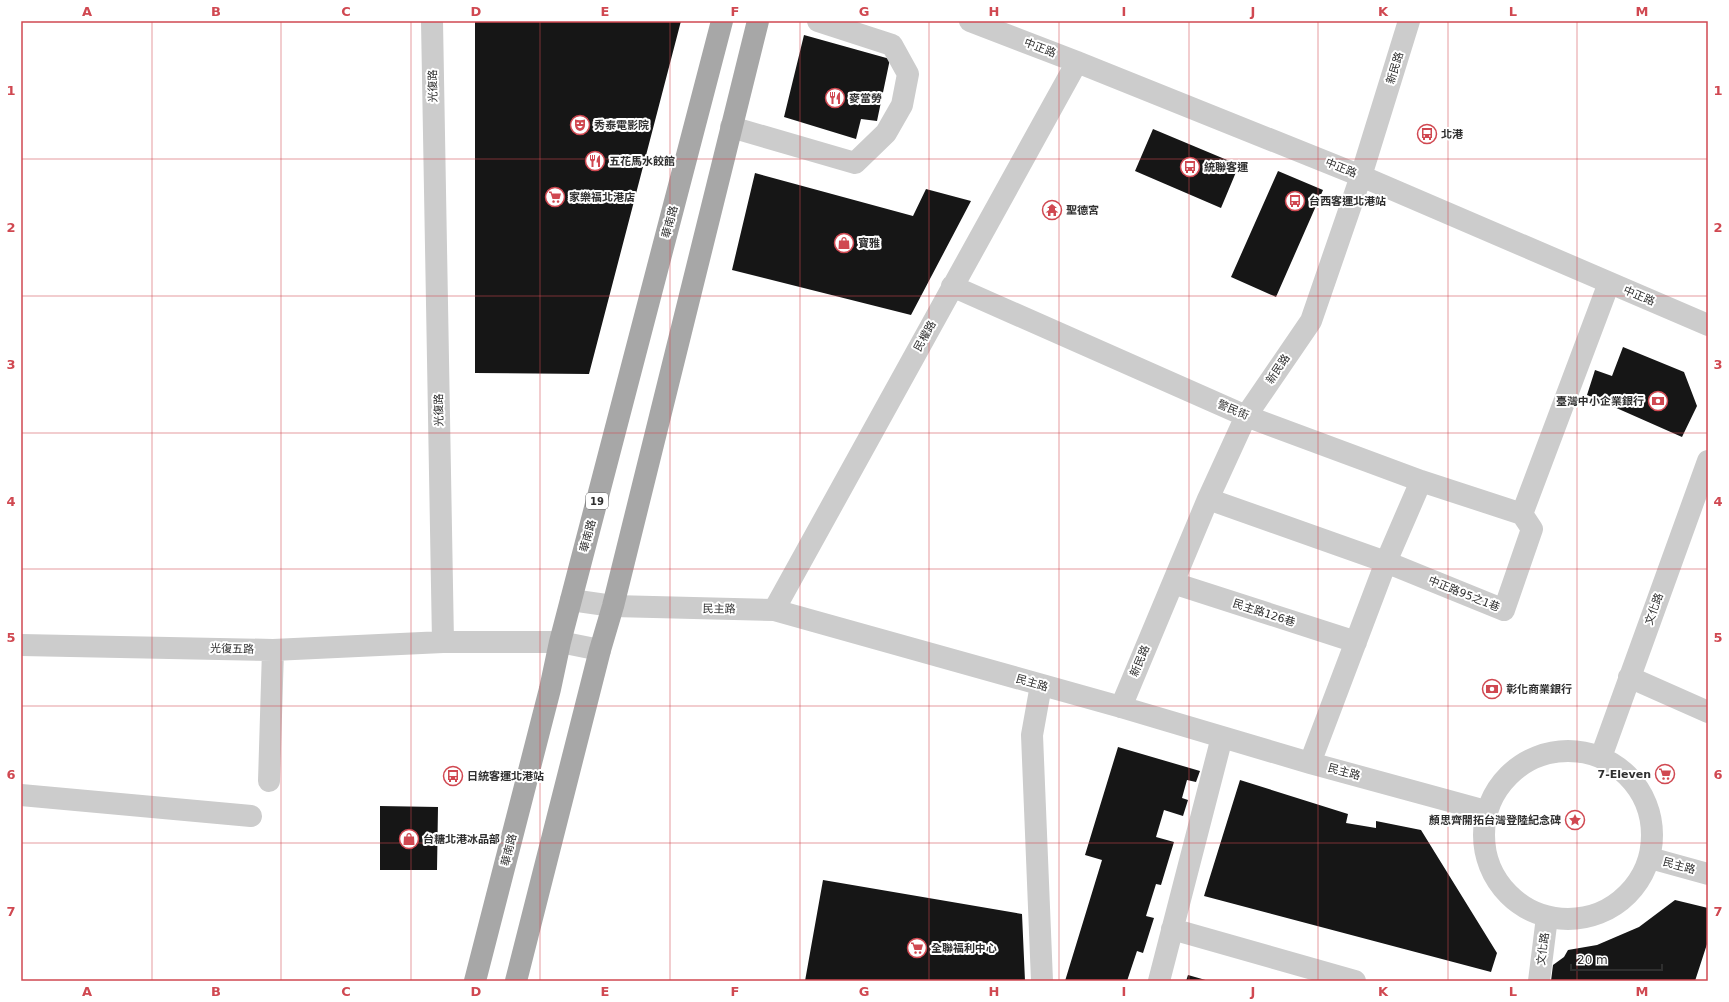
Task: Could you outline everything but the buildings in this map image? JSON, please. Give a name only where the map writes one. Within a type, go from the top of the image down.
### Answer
[{"type":"main road","name":"華南路","points":[[475,981],[550,689],[560,642],[722,21]]},
{"type":"main road","points":[[516,981],[600,650],[613,606],[758,21]]},
{"type":"street","name":"光復路","points":[[432,21],[443,642]]},
{"type":"street","points":[[731,127],[855,163],[886,133],[902,105],[908,74],[892,45],[818,21]]},
{"type":"street","name":"新民路","points":[[1121,707],[1208,499],[1246,416],[1311,321],[1361,176],[1409,21]]},
{"type":"street","name":"中正路","points":[[977,22],[1361,176],[1708,325]]},
{"type":"street","name":"民權路","points":[[774,610],[1077,62]]},
{"type":"street","points":[[1522,514],[1609,283]]},
{"type":"street","name":"警民街","points":[[952,286],[1246,416],[1421,481],[1522,514]]},
{"type":"street","name":"文化路","points":[[1601,757],[1708,462]]},
{"type":"street","points":[[1310,763],[1386,562],[1421,481]]},
{"type":"street","name":"中正路95之1巷","points":[[1208,499],[1386,562],[1504,610],[1532,529],[1522,514]]},
{"type":"street","name":"民主路126巷","points":[[1173,583],[1356,642]]},
{"type":"street","name":"民主路","points":[[571,600],[613,606],[774,610],[1121,707],[1310,763],[1486,811]]},
{"type":"street","points":[[443,642],[560,642],[600,650]]},
{"type":"street","name":"光復五路","points":[[21,645],[272,650],[443,642]]},
{"type":"street","points":[[269,781],[272,650]]},
{"type":"street","points":[[1629,677],[1708,712]]},
{"type":"street","points":[[1041,685],[1032,735],[1042,981]]},
{"type":"street","points":[[1159,981],[1222,737]]},
{"type":"street","points":[[1573,751],[1601,757],[1622,770],[1638,788],[1644,799],[1649,810],[1653,834],[1650,858],[1639,882],[1621,901],[1610,908],[1599,914],[1573,920],[1547,917],[1522,906],[1502,888],[1488,865],[1483,838],[1486,811],[1499,786],[1519,766],[1545,754],[1573,751]]},
{"type":"street","points":[[21,795],[251,816]]},
{"type":"street","name":"民主路","points":[[1650,858],[1708,874]]},
{"type":"street","name":"文化路","points":[[1539,981],[1547,917]]},
{"type":"street","points":[[1172,930],[1355,981]]},
{"type":"place","name":"麥當勞","points":[[835,98]]},
{"type":"place","name":"秀泰電影院","points":[[580,125]]},
{"type":"place","name":"北港","points":[[1427,134]]},
{"type":"place","name":"五花馬水餃館","points":[[595,161]]},
{"type":"place","name":"統聯客運","points":[[1190,167]]},
{"type":"place","name":"家樂福北港店","points":[[555,197]]},
{"type":"place","name":"台西客運北港站","points":[[1295,201]]},
{"type":"place","name":"聖德宮","points":[[1052,210]]},
{"type":"place","name":"寶雅","points":[[844,243]]},
{"type":"place","name":"臺灣中小企業銀行","points":[[1658,401]]},
{"type":"place","name":"彰化商業銀行","points":[[1492,689]]},
{"type":"place","name":"7-Eleven","points":[[1665,774]]},
{"type":"place","name":"日統客運北港站","points":[[453,776]]},
{"type":"place","name":"顏思齊開拓台灣登陸紀念碑","points":[[1575,820]]},
{"type":"place","name":"台糖北港冰品部","points":[[409,839]]},
{"type":"place","name":"全聯福利中心","points":[[917,948]]}]
